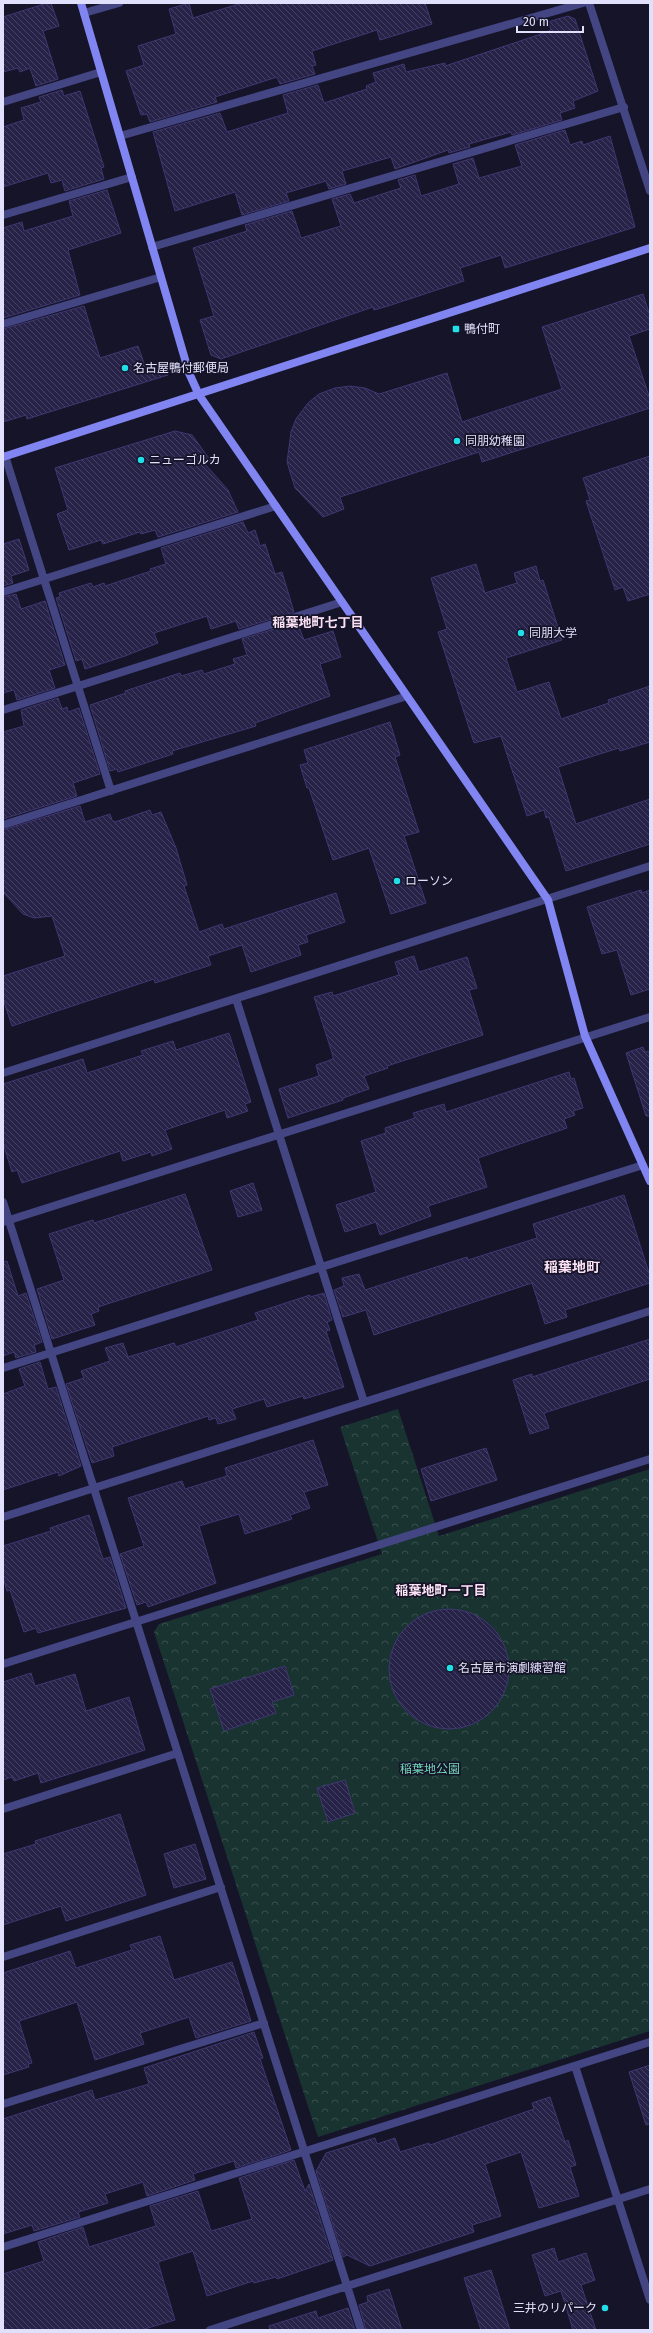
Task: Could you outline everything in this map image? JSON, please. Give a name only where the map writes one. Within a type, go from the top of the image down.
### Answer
[{"type":"street","points":[[81,3],[189,373],[199,395],[548,900],[585,1036],[650,1181]]},
{"type":"street","points":[[84,13],[119,3]]},
{"type":"street","points":[[120,136],[583,3]]},
{"type":"street","points":[[589,3],[650,191]]},
{"type":"street","points":[[3,102],[101,72]]},
{"type":"street","points":[[152,247],[624,107]]},
{"type":"street","points":[[3,215],[132,177]]},
{"type":"street","points":[[111,791],[4,456],[199,395],[650,248]]},
{"type":"street","points":[[3,324],[161,277]]},
{"type":"street","points":[[3,592],[276,506]]},
{"type":"street","points":[[3,710],[342,602]]},
{"type":"street","points":[[3,825],[407,696]]},
{"type":"street","points":[[3,1072],[548,900],[650,866]]},
{"type":"street","points":[[236,999],[364,1402]]},
{"type":"street","points":[[6,1221],[279,1136],[585,1036],[650,1017]]},
{"type":"street","points":[[3,1368],[643,1164]]},
{"type":"street","points":[[3,1202],[6,1221],[51,1353],[361,2330]]},
{"type":"street","points":[[3,1518],[650,1311]]},
{"type":"street","points":[[3,1664],[650,1459]]},
{"type":"street","points":[[3,1809],[178,1753]]},
{"type":"street","points":[[3,1957],[221,1888]]},
{"type":"street","points":[[3,2104],[264,2023]]},
{"type":"street","points":[[3,2247],[650,2042]]},
{"type":"street","points":[[575,2066],[650,2300]]},
{"type":"street","points":[[210,2330],[650,2189]]},
{"type":"green space","name":"稲葉地公園","points":[[398,1409],[439,1536],[650,1469],[650,2031],[318,2137],[154,1632],[159,1624],[382,1554],[340,1427]]},
{"type":"building","points":[[51,3],[59,26],[43,31],[58,79],[36,86],[30,68],[20,72],[18,68],[3,72],[3,17]]},
{"type":"building","points":[[189,3],[193,18],[242,3],[425,3],[432,24],[380,40],[377,30],[312,51],[316,65],[312,66],[315,74],[280,84],[277,77],[215,97],[217,102],[150,122],[147,114],[141,115],[126,71],[144,65],[138,46],[176,34],[169,9]]},
{"type":"building","points":[[568,16],[575,19],[598,91],[573,101],[575,108],[560,113],[562,120],[512,135],[511,132],[469,144],[470,147],[449,153],[448,150],[395,169],[391,157],[342,171],[346,184],[329,189],[326,181],[286,193],[289,201],[242,215],[235,192],[175,211],[153,132],[220,113],[227,132],[288,113],[283,95],[318,85],[324,103],[367,89],[366,86],[376,82],[373,73],[404,64],[406,72],[445,63],[445,66],[551,30],[548,22]]},
{"type":"building","points":[[62,90],[64,96],[80,91],[104,167],[101,168],[104,179],[65,191],[62,180],[51,183],[48,173],[3,187],[3,127],[24,120],[21,108],[41,102],[39,97]]},
{"type":"building","points":[[565,130],[570,145],[582,141],[583,145],[610,136],[635,227],[505,268],[501,255],[460,268],[464,281],[374,310],[373,307],[221,359],[211,355],[200,320],[214,316],[193,248],[247,231],[245,225],[292,211],[301,238],[341,226],[332,199],[350,194],[354,203],[401,188],[398,180],[415,175],[421,196],[459,184],[453,164],[473,158],[479,178],[522,166],[515,145]]},
{"type":"building","points":[[107,190],[121,233],[68,250],[80,295],[3,318],[3,228],[22,222],[24,231],[73,216],[69,201]]},
{"type":"building","points":[[643,294],[650,316],[650,329],[629,336],[650,399],[650,408],[482,462],[479,452],[340,497],[344,509],[323,517],[295,488],[287,462],[291,432],[296,419],[308,403],[319,394],[335,388],[350,386],[365,388],[379,394],[447,373],[462,422],[562,389],[542,327]]},
{"type":"building","points":[[84,306],[100,358],[138,346],[145,366],[168,375],[27,419],[26,415],[3,422],[3,329]]},
{"type":"building","points":[[175,431],[192,435],[211,461],[204,463],[228,490],[238,512],[158,537],[155,530],[141,534],[140,532],[103,544],[101,540],[69,550],[57,514],[68,510],[55,468]]},
{"type":"building","points":[[650,456],[650,594],[628,601],[623,587],[615,590],[586,501],[590,500],[583,478]]},
{"type":"building","points":[[243,522],[248,533],[255,530],[260,546],[265,544],[275,574],[282,572],[294,612],[239,629],[236,621],[211,629],[207,616],[154,633],[158,643],[125,656],[85,669],[82,659],[76,661],[56,598],[60,597],[59,593],[91,583],[93,587],[104,583],[105,586],[151,571],[150,569],[166,564],[161,548]]},
{"type":"building","points":[[19,539],[29,570],[11,576],[13,583],[3,586],[3,544]]},
{"type":"building","points":[[476,564],[485,593],[517,583],[514,573],[536,566],[540,581],[543,580],[562,640],[506,658],[517,692],[549,682],[561,719],[609,703],[608,700],[650,686],[650,742],[620,751],[619,748],[558,767],[576,824],[650,799],[650,844],[566,871],[549,817],[546,818],[544,810],[527,816],[501,736],[474,743],[438,632],[447,629],[431,578]]},
{"type":"building","points":[[16,594],[21,609],[45,601],[65,665],[49,670],[55,688],[17,700],[14,690],[3,693],[3,597]]},
{"type":"building","points":[[297,622],[304,640],[333,631],[341,657],[320,664],[330,696],[255,723],[256,726],[172,751],[173,754],[118,772],[117,769],[110,771],[90,705],[126,693],[125,691],[180,673],[181,676],[202,670],[204,674],[235,664],[233,659],[247,655],[242,639]]},
{"type":"building","points":[[58,698],[62,709],[67,707],[68,712],[79,708],[100,774],[73,783],[77,796],[3,819],[3,732],[24,726],[21,710]]},
{"type":"building","points":[[390,722],[400,755],[395,757],[419,832],[404,836],[426,903],[391,914],[369,848],[333,860],[300,765],[308,763],[304,750]]},
{"type":"building","points":[[80,806],[85,822],[110,814],[112,820],[115,822],[150,810],[152,815],[161,812],[176,848],[187,885],[184,886],[199,932],[222,924],[224,929],[336,893],[345,922],[306,935],[308,942],[298,945],[301,955],[251,972],[242,945],[208,956],[211,965],[155,983],[154,979],[12,1026],[3,999],[3,976],[65,956],[52,916],[34,918],[23,914],[3,892],[3,830]]},
{"type":"building","points":[[641,890],[642,893],[650,890],[650,989],[631,995],[617,950],[602,954],[587,907]]},
{"type":"building","points":[[414,956],[419,972],[467,957],[477,988],[469,990],[483,1035],[387,1066],[388,1068],[364,1076],[369,1089],[343,1098],[343,1100],[288,1118],[279,1089],[319,1076],[316,1065],[333,1059],[314,997],[332,992],[333,996],[399,975],[395,962]]},
{"type":"building","points":[[229,1033],[251,1102],[245,1104],[248,1111],[227,1118],[225,1110],[165,1130],[172,1149],[152,1156],[151,1152],[123,1161],[120,1151],[22,1183],[17,1170],[12,1172],[3,1143],[3,1084],[83,1059],[87,1073],[143,1055],[141,1051],[173,1041],[176,1050]]},
{"type":"building","points":[[643,1047],[645,1052],[650,1051],[650,1116],[646,1116],[626,1053]]},
{"type":"building","points":[[569,1072],[571,1079],[574,1078],[583,1108],[573,1111],[575,1115],[564,1119],[567,1128],[478,1158],[487,1187],[428,1206],[431,1216],[380,1235],[376,1222],[345,1232],[336,1205],[376,1192],[361,1141],[386,1133],[385,1128],[415,1118],[413,1113],[444,1104],[446,1112]]},
{"type":"building","points":[[253,1183],[262,1210],[238,1217],[230,1191]]},
{"type":"building","points":[[185,1194],[212,1270],[98,1307],[99,1311],[91,1314],[95,1325],[52,1339],[37,1289],[64,1280],[49,1234],[93,1220],[94,1223]]},
{"type":"building","points":[[624,1195],[650,1276],[650,1283],[565,1310],[567,1317],[545,1324],[532,1283],[374,1335],[366,1310],[343,1317],[334,1290],[344,1286],[342,1278],[359,1274],[365,1290],[467,1257],[468,1260],[537,1238],[533,1224]]},
{"type":"building","points":[[7,1261],[18,1296],[26,1293],[42,1342],[34,1345],[36,1352],[16,1358],[14,1352],[3,1356],[3,1262]]},
{"type":"building","points":[[324,1293],[332,1320],[327,1322],[330,1330],[326,1331],[344,1387],[304,1399],[303,1396],[267,1407],[264,1399],[232,1409],[236,1419],[218,1424],[216,1418],[209,1420],[208,1416],[112,1447],[114,1456],[92,1463],[66,1384],[84,1378],[81,1371],[110,1361],[105,1348],[123,1343],[128,1357],[174,1343],[176,1347],[258,1320],[255,1313],[310,1295],[310,1297]]},
{"type":"building","points":[[650,1339],[650,1379],[544,1413],[549,1428],[530,1434],[513,1380],[532,1374],[532,1377]]},
{"type":"building","points":[[40,1362],[48,1389],[56,1387],[81,1466],[59,1476],[58,1472],[3,1490],[3,1394],[25,1386],[19,1369]]},
{"type":"building","points":[[313,1440],[328,1485],[304,1492],[310,1508],[290,1515],[292,1519],[245,1534],[239,1514],[199,1526],[216,1583],[148,1607],[146,1602],[137,1605],[120,1554],[144,1546],[128,1498],[182,1481],[185,1489],[227,1476],[225,1468]]},
{"type":"building","points":[[486,1448],[497,1480],[431,1501],[421,1469]]},
{"type":"building","points":[[89,1515],[103,1559],[110,1557],[126,1608],[38,1633],[36,1628],[24,1632],[10,1590],[7,1591],[3,1577],[3,1546],[51,1531],[50,1528]]},
{"type":"building","name":"名古屋市演劇練習館","points":[[449,1609],[461,1610],[472,1614],[482,1619],[491,1627],[499,1636],[504,1646],[508,1657],[508,1681],[504,1692],[499,1702],[491,1711],[482,1719],[472,1724],[461,1728],[449,1729],[437,1728],[426,1724],[416,1719],[407,1711],[399,1702],[394,1692],[390,1681],[389,1669],[390,1657],[394,1646],[399,1636],[407,1627],[416,1619],[426,1614],[437,1610]]},
{"type":"building","points":[[285,1666],[294,1695],[272,1702],[276,1713],[224,1731],[210,1689]]},
{"type":"building","points":[[31,1673],[35,1686],[75,1674],[86,1711],[129,1697],[145,1750],[41,1783],[38,1773],[14,1781],[12,1777],[3,1780],[3,1682]]},
{"type":"building","points":[[345,1780],[355,1813],[328,1822],[317,1788]]},
{"type":"building","points":[[120,1814],[146,1895],[66,1921],[61,1906],[3,1925],[3,1854],[36,1844],[35,1841]]},
{"type":"building","points":[[195,1844],[206,1879],[174,1888],[164,1854]]},
{"type":"building","points":[[160,1936],[174,1980],[232,1962],[251,2021],[196,2038],[189,2017],[140,2033],[144,2044],[95,2060],[77,2002],[19,2021],[32,2063],[28,2064],[29,2067],[3,2075],[3,1973],[70,1951],[76,1968],[132,1950],[130,1945]]},
{"type":"building","points":[[254,2032],[263,2058],[260,2059],[291,2150],[236,2168],[234,2161],[193,2174],[195,2180],[147,2196],[143,2182],[105,2194],[108,2203],[78,2212],[80,2217],[34,2231],[32,2225],[3,2234],[3,2119],[92,2090],[95,2100],[149,2084],[144,2068]]},
{"type":"building","points":[[650,2065],[650,2124],[646,2125],[629,2072]]},
{"type":"building","points":[[550,2097],[565,2142],[568,2140],[576,2165],[570,2167],[579,2196],[539,2208],[521,2152],[485,2164],[501,2216],[472,2225],[474,2232],[370,2266],[347,2255],[343,2257],[316,2171],[326,2153],[375,2138],[377,2144],[395,2138],[400,2152],[429,2143],[430,2145],[534,2109],[532,2103]]},
{"type":"building","points":[[294,2160],[305,2191],[309,2184],[333,2260],[277,2279],[276,2277],[254,2283],[253,2281],[207,2296],[193,2251],[158,2262],[175,2320],[141,2330],[3,2330],[3,2274],[44,2261],[38,2242],[83,2227],[89,2247],[156,2226],[150,2206],[198,2191],[211,2231],[252,2219],[239,2178]]},
{"type":"building","points":[[554,2248],[558,2262],[586,2253],[595,2280],[581,2285],[596,2330],[573,2330],[561,2291],[545,2296],[532,2255]]},
{"type":"building","points":[[491,2270],[510,2330],[481,2330],[464,2278]]},
{"type":"building","points":[[389,2289],[402,2330],[366,2330],[359,2305],[368,2302],[367,2296]]},
{"type":"building","points":[[348,2308],[355,2330],[270,2330],[269,2326],[316,2311],[318,2318]]},
{"type":"place","name":"鴨付町","points":[[456,329]]},
{"type":"place","name":"名古屋鴨付郵便局","points":[[125,368]]},
{"type":"place","name":"同朋幼稚園","points":[[457,441]]},
{"type":"place","name":"ニューゴルカ","points":[[141,460]]},
{"type":"place","name":"同朋大学","points":[[521,633]]},
{"type":"place","name":"ローソン","points":[[397,881]]},
{"type":"place","name":"名古屋市演劇練習館","points":[[450,1668]]},
{"type":"place","name":"三井のリパーク","points":[[605,2308]]},
{"type":"district","name":"稲葉地町七丁目","points":[[318,622]]},
{"type":"district","name":"稲葉地町","points":[[572,1267]]},
{"type":"district","name":"稲葉地町一丁目","points":[[441,1590]]}]
